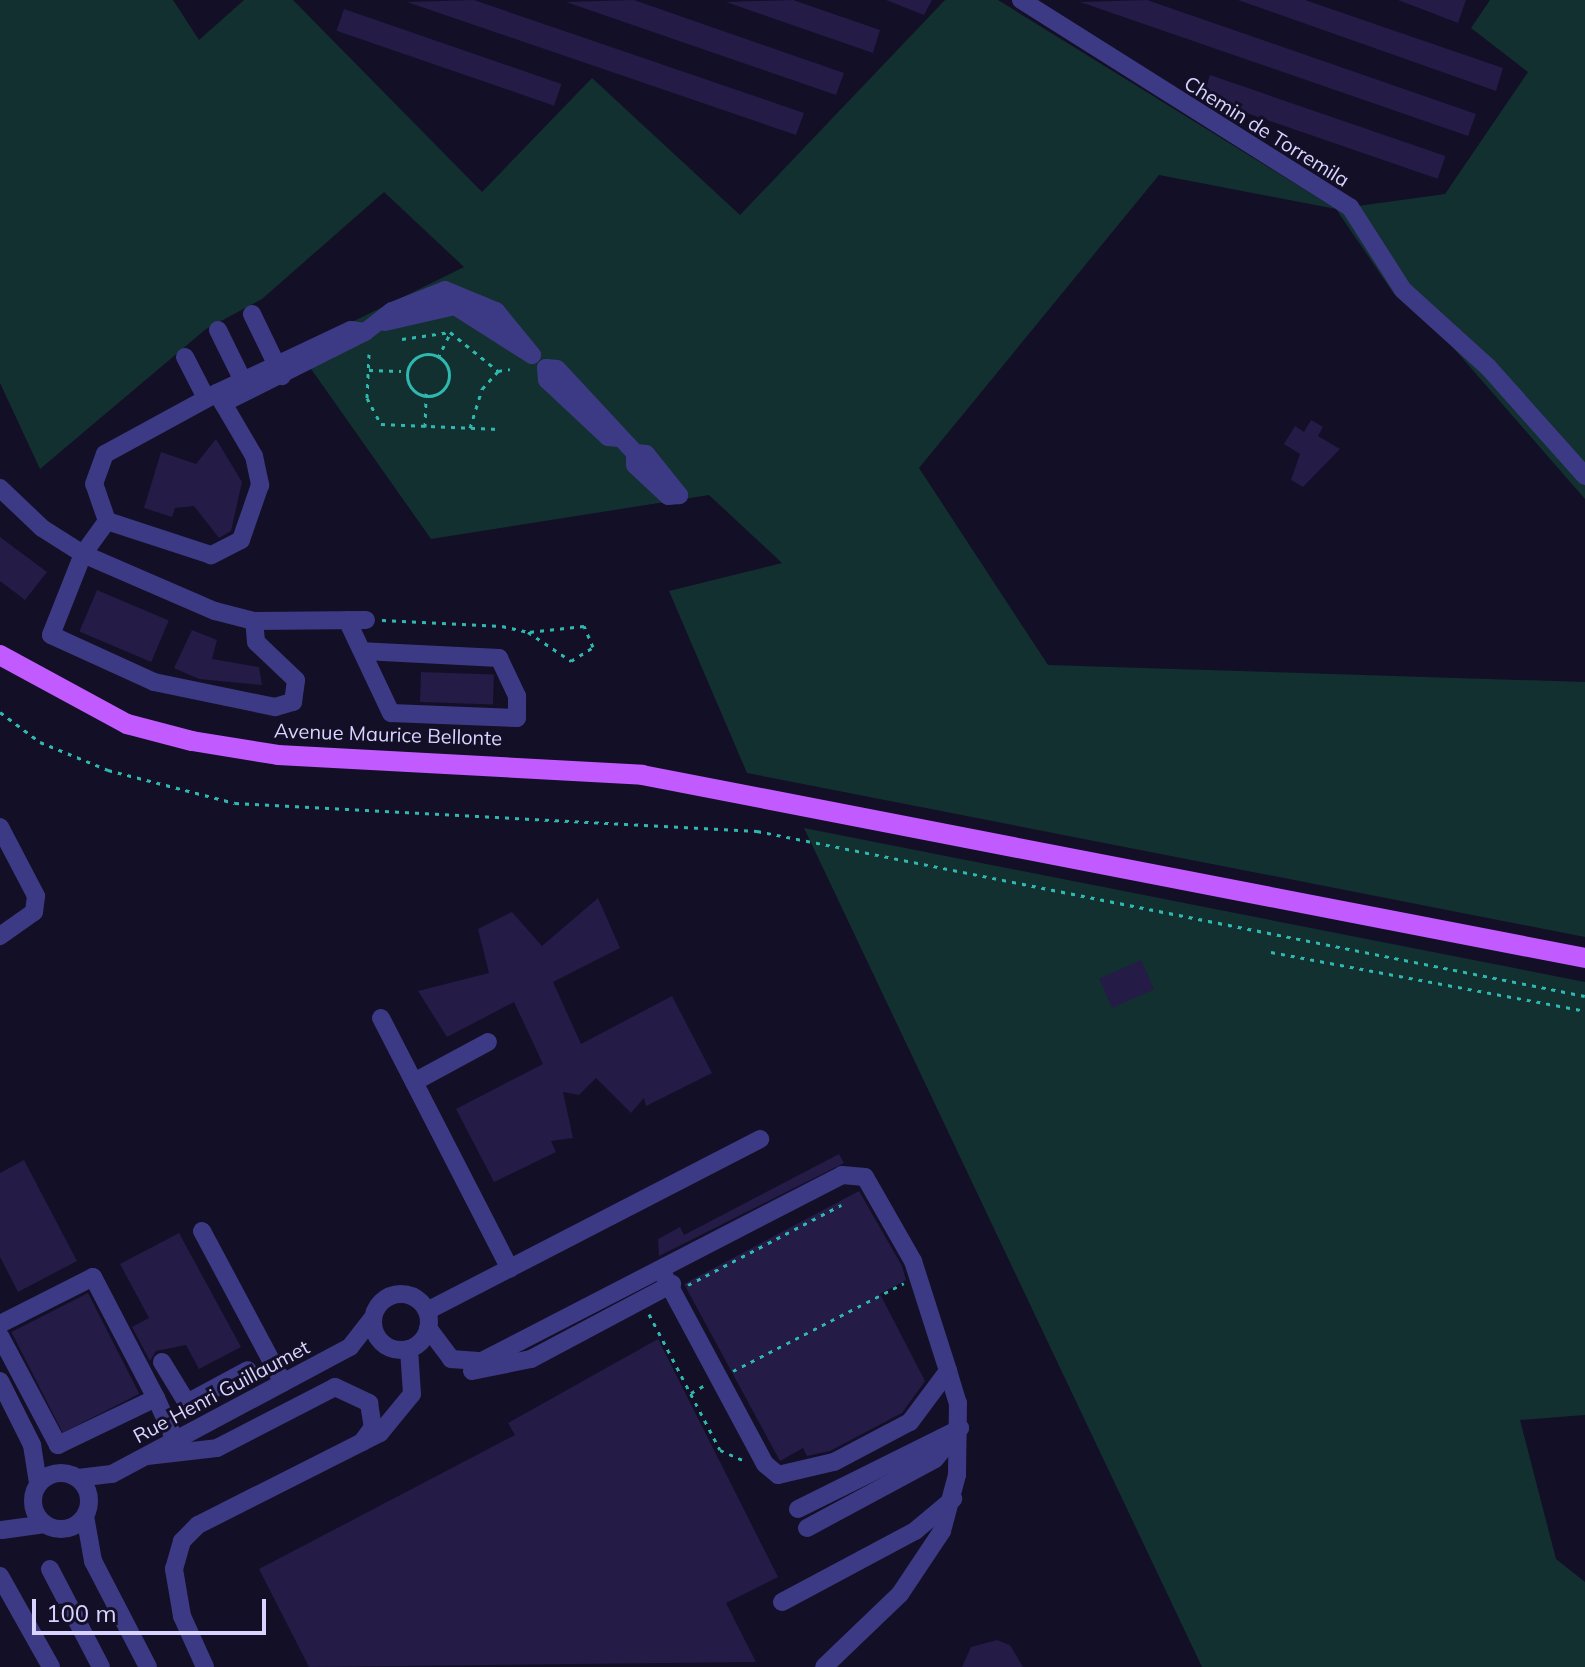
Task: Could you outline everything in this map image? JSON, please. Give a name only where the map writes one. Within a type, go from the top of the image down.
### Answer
[{"type":"main road","name":"Avenue Maurice Bellonte","points":[[0,655],[127,724],[192,741],[278,755],[642,775],[793,800],[1585,958]]},
{"type":"street","name":"Chemin de Torremila","points":[[1021,0],[1350,207],[1403,290],[1488,367],[1585,476]]},
{"type":"street","points":[[107,521],[94,484],[105,454],[215,398],[385,322],[455,306],[532,355],[546,368],[557,369],[618,428],[619,438],[635,453]]},
{"type":"street","points":[[252,314],[279,371]]},
{"type":"street","points":[[218,330],[246,386]]},
{"type":"street","points":[[107,521],[211,555],[241,540],[260,485],[254,456],[185,357]]},
{"type":"street","points":[[0,488],[42,528],[83,554],[254,621],[366,620]]},
{"type":"street","points":[[107,521],[83,554],[51,635],[154,682],[275,707],[293,702],[296,680],[256,642],[254,621]]},
{"type":"street","points":[[347,620],[391,713],[517,718],[517,696],[499,658],[363,651]]},
{"type":"street","points":[[0,827],[36,896],[34,912],[0,936]]},
{"type":"street","points":[[381,1018],[510,1269]]},
{"type":"street","points":[[414,1082],[488,1042]]},
{"type":"street","points":[[205,1667],[182,1616],[174,1569],[182,1541],[198,1525],[361,1443],[388,1425],[412,1394],[413,1347],[428,1320],[510,1269],[760,1139]]},
{"type":"street","points":[[670,1282],[473,1364],[451,1359],[409,1294],[392,1294],[372,1319],[385,1345],[413,1347],[457,1370],[497,1367],[531,1359],[670,1282],[856,1173],[885,1202],[918,1275],[948,1371],[960,1428],[954,1498],[942,1531],[900,1594],[824,1667]]},
{"type":"street","points":[[202,1231],[283,1383]]},
{"type":"street","points":[[0,1324],[93,1277],[175,1440]]},
{"type":"street","points":[[670,1282],[765,1464],[778,1475],[810,1470],[910,1422],[948,1371]]},
{"type":"street","name":"Rue Henri Guillaumet","points":[[87,1508],[112,1474],[350,1347],[372,1319]]},
{"type":"street","points":[[0,1336],[58,1445],[156,1398]]},
{"type":"street","name":"Rue Henri Guillaumet","points":[[350,1347],[385,1345]]},
{"type":"street","points":[[162,1362],[202,1425]]},
{"type":"street","points":[[187,1403],[248,1370]]},
{"type":"street","points":[[0,1382],[32,1445],[38,1483],[32,1504],[1,1531]]},
{"type":"street","points":[[144,1456],[217,1448],[335,1387],[369,1403],[373,1427],[361,1443]]},
{"type":"street","points":[[798,1509],[960,1428]]},
{"type":"street","points":[[807,1528],[935,1459],[960,1428]]},
{"type":"street","points":[[32,1445],[70,1475],[87,1508],[93,1561],[148,1667]]},
{"type":"street","name":"Rue Henri Guillaumet","points":[[38,1483],[70,1475],[112,1474]]},
{"type":"street","points":[[782,1602],[915,1531],[954,1498]]},
{"type":"street","points":[[32,1504],[52,1527],[93,1561]]},
{"type":"street","points":[[1,1531],[52,1527],[87,1508]]},
{"type":"street","points":[[50,1569],[101,1667]]},
{"type":"street","points":[[0,1576],[51,1667]]},
{"type":"path","points":[[369,370],[403,371],[438,358],[450,332]]},
{"type":"path","points":[[402,339],[450,332],[498,371]]},
{"type":"path","points":[[369,354],[367,398],[381,424],[499,429]]},
{"type":"path","points":[[426,393],[453,378],[453,368],[438,358]]},
{"type":"path","points":[[470,428],[478,397],[498,371],[510,369]]},
{"type":"path","points":[[403,371],[409,386],[426,393]]},
{"type":"path","points":[[425,427],[426,393]]},
{"type":"path","points":[[366,620],[528,632],[584,626],[593,647],[571,661],[528,632]]},
{"type":"path","points":[[0,712],[40,742],[108,770],[235,803],[757,831],[1585,996]]},
{"type":"path","points":[[1271,952],[1585,1011]]},
{"type":"path","points":[[670,1282],[841,1205]]},
{"type":"path","points":[[691,1393],[918,1275]]},
{"type":"path","points":[[646,1307],[720,1450],[765,1464]]},
{"type":"green space","points":[[0,0],[173,0],[199,40],[244,0],[293,0],[482,192],[592,78],[740,215],[945,0],[998,0],[1336,209],[1159,175],[919,468],[1048,665],[1585,682],[1585,937],[747,773],[669,591],[782,563],[709,495],[431,539],[297,349],[464,267],[384,192],[262,299],[206,329],[40,469],[0,383]]},
{"type":"green space","points":[[1490,0],[1585,0],[1585,499],[1450,344],[1394,294],[1336,209],[1445,194],[1528,72],[1471,28]]},
{"type":"green space","points":[[804,828],[1585,982],[1585,1415],[1520,1420],[1556,1559],[1585,1582],[1585,1667],[1202,1667]]},
{"type":"building","points":[[474,0],[804,113],[796,135],[407,2]]},
{"type":"building","points":[[634,0],[844,73],[836,95],[566,2]]},
{"type":"building","points":[[793,0],[880,30],[873,53],[726,2]]},
{"type":"building","points":[[886,0],[932,0],[924,15]]},
{"type":"building","points":[[1147,0],[1476,114],[1468,136],[1080,2]]},
{"type":"building","points":[[1238,0],[1305,0],[1503,68],[1496,91]]},
{"type":"building","points":[[1398,0],[1466,0],[1458,23]]},
{"type":"building","points":[[344,9],[561,84],[554,106],[337,31]]},
{"type":"building","points":[[1210,75],[1445,156],[1438,179],[1202,98]]},
{"type":"building","points":[[1311,420],[1323,427],[1318,436],[1340,449],[1303,487],[1291,480],[1300,454],[1284,444],[1295,426],[1304,432]]},
{"type":"building","points":[[216,439],[242,482],[231,531],[219,538],[194,506],[175,508],[172,517],[144,508],[161,452],[196,464]]},
{"type":"building","points":[[0,537],[47,572],[25,600],[0,581]]},
{"type":"building","points":[[97,590],[169,620],[151,662],[79,631]]},
{"type":"building","points":[[192,630],[217,640],[212,659],[259,667],[262,685],[199,679],[174,668]]},
{"type":"building","points":[[421,672],[494,675],[493,705],[420,702]]},
{"type":"building","points":[[598,898],[620,948],[553,982],[581,1044],[672,996],[712,1073],[646,1106],[644,1098],[631,1113],[596,1078],[579,1095],[563,1092],[573,1138],[551,1141],[556,1152],[494,1182],[456,1109],[543,1064],[514,1002],[447,1037],[418,991],[489,973],[478,929],[512,912],[542,946]]},
{"type":"building","points":[[1141,960],[1154,989],[1112,1008],[1099,979]]},
{"type":"building","points":[[839,1154],[844,1163],[659,1256],[658,1239],[680,1227],[684,1235]]},
{"type":"building","points":[[24,1160],[77,1261],[18,1292],[0,1257],[0,1173]]},
{"type":"building","points":[[859,1191],[902,1266],[906,1280],[880,1294],[925,1381],[902,1413],[830,1451],[807,1456],[803,1448],[780,1461],[684,1284]]},
{"type":"building","points":[[179,1233],[241,1347],[199,1369],[186,1345],[156,1351],[150,1361],[132,1327],[149,1318],[120,1264]]},
{"type":"building","points":[[88,1293],[139,1394],[63,1433],[11,1332]]},
{"type":"building","points":[[658,1339],[778,1577],[726,1603],[756,1662],[309,1667],[259,1569],[515,1435],[508,1423]]},
{"type":"building","points":[[997,1640],[1010,1645],[1023,1667],[962,1667],[971,1647]]}]
